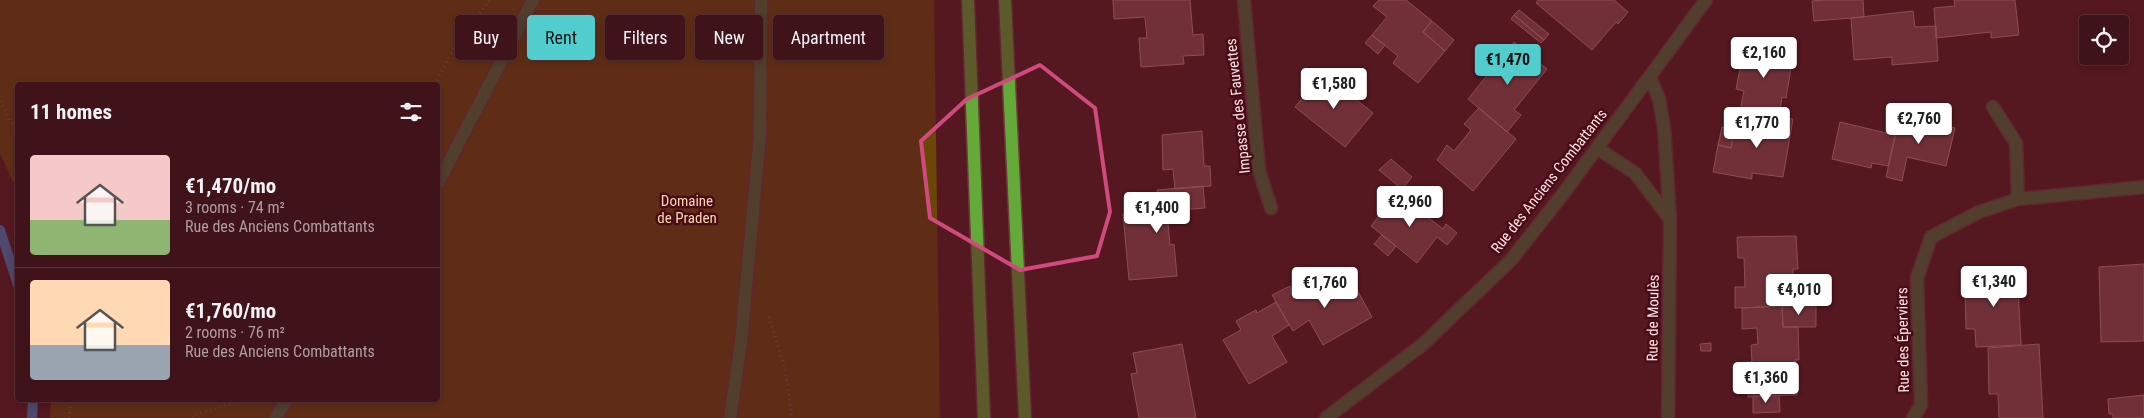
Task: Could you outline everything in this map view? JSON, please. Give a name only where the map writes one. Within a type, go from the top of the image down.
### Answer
[{"type":"main road","points":[[968,0],[984,418]]},
{"type":"main road","points":[[1005,0],[1026,418]]},
{"type":"street","points":[[440,179],[533,0]]},
{"type":"street","points":[[730,418],[741,342],[760,134],[761,0]]},
{"type":"street","name":"Impasse des Fauvettes","points":[[1244,0],[1259,170],[1271,208]]},
{"type":"street","name":"Rue des Anciens Combattants","points":[[1326,418],[1422,345],[1511,260],[1598,148],[1650,77],[1699,3]]},
{"type":"street","name":"Rue de Moulès","points":[[1650,77],[1660,99],[1664,127],[1670,219],[1668,418]]},
{"type":"street","points":[[1993,107],[2016,143],[2018,199]]},
{"type":"street","points":[[1598,148],[1635,173],[1670,219]]},
{"type":"street","name":"Rue des Éperviers","points":[[1914,418],[1921,406],[1918,278],[1931,237],[1979,212],[2018,199],[2144,187]]},
{"type":"street","points":[[276,418],[285,402]]},
{"type":"street","points":[[1026,404],[1030,418]]},
{"type":"path","points":[[436,82],[454,47],[490,0]]},
{"type":"path","points":[[0,101],[15,128]]},
{"type":"path","points":[[69,418],[71,402]]},
{"type":"path","points":[[193,418],[194,415],[236,402]]},
{"type":"highlighted area","points":[[1040,65],[1095,108],[1110,212],[1097,256],[1020,270],[930,218],[921,141],[967,99]]},
{"type":"green space","name":"Domaine de Praden","points":[[0,0],[934,0],[940,418],[50,418],[51,402],[440,402],[440,82],[15,82],[15,186],[0,154]]},
{"type":"building","points":[[1113,0],[1190,0],[1193,35],[1203,34],[1204,55],[1183,56],[1184,64],[1141,67],[1139,38],[1147,38],[1145,17],[1114,19]]},
{"type":"building","points":[[1379,0],[1406,0],[1432,21],[1423,32],[1445,51],[1418,83],[1393,63],[1398,56],[1372,35],[1387,17],[1373,6]]},
{"type":"building","points":[[1538,0],[1614,0],[1628,12],[1618,24],[1616,22],[1592,50],[1536,3]]},
{"type":"building","points":[[1863,0],[1864,17],[1814,21],[1812,1]]},
{"type":"building","points":[[1954,0],[2015,0],[2019,35],[1991,38],[1991,32],[1936,38],[1934,8],[1955,6]]},
{"type":"building","points":[[1519,10],[1549,34],[1544,40],[1514,15]]},
{"type":"building","points":[[1913,11],[1915,27],[1936,26],[1938,61],[1892,65],[1892,57],[1854,60],[1851,18]]},
{"type":"building","points":[[1514,15],[1544,40],[1541,43],[1511,19]]},
{"type":"building","points":[[1432,21],[1454,40],[1445,51],[1423,32]]},
{"type":"building","points":[[1372,35],[1385,45],[1378,54],[1365,43]]},
{"type":"building","points":[[1514,42],[1547,69],[1514,110],[1521,115],[1507,132],[1468,99]]},
{"type":"building","points":[[1745,44],[1794,51],[1786,98],[1782,97],[1779,118],[1740,111],[1744,91],[1736,89]]},
{"type":"building","points":[[1323,73],[1373,113],[1345,147],[1295,107]]},
{"type":"building","points":[[1479,108],[1516,139],[1473,191],[1437,160],[1447,145],[1454,151],[1471,130],[1464,124]]},
{"type":"building","points":[[1738,111],[1753,113],[1749,132],[1734,130]]},
{"type":"building","points":[[1753,113],[1793,119],[1783,177],[1752,173],[1752,179],[1713,172],[1718,145],[1731,148],[1734,130],[1749,132]]},
{"type":"building","points":[[1900,116],[1955,128],[1946,166],[1907,157],[1902,181],[1886,177]]},
{"type":"building","points":[[1840,122],[1895,135],[1888,166],[1872,163],[1871,168],[1832,159]]},
{"type":"building","points":[[1722,127],[1734,130],[1731,148],[1718,145]]},
{"type":"building","points":[[1202,131],[1204,166],[1210,166],[1211,186],[1175,189],[1173,169],[1163,170],[1162,135]]},
{"type":"building","points":[[1391,159],[1412,177],[1402,189],[1379,170]]},
{"type":"building","points":[[1203,186],[1205,208],[1167,211],[1170,245],[1174,244],[1177,276],[1129,280],[1123,214],[1159,211],[1157,190]]},
{"type":"building","points":[[1397,193],[1443,229],[1446,224],[1457,233],[1447,245],[1437,237],[1417,263],[1371,226]]},
{"type":"building","points":[[1382,235],[1396,246],[1388,256],[1374,244]]},
{"type":"building","points":[[1796,236],[1798,269],[1793,269],[1793,306],[1735,308],[1735,287],[1745,287],[1744,258],[1738,258],[1737,237]]},
{"type":"building","points":[[2144,264],[2144,341],[2101,342],[2099,267]]},
{"type":"building","points":[[2017,268],[2021,345],[1976,347],[1975,329],[1966,329],[1965,289],[1974,288],[1972,270]]},
{"type":"building","points":[[1350,277],[1372,317],[1323,345],[1309,320],[1293,331],[1272,295],[1290,286],[1296,298],[1321,284],[1325,291]]},
{"type":"building","points":[[1276,302],[1289,325],[1272,336],[1287,362],[1249,384],[1223,340],[1241,330],[1236,321],[1256,310],[1257,313]]},
{"type":"building","points":[[1782,306],[1783,327],[1798,327],[1799,360],[1795,360],[1797,395],[1748,397],[1747,362],[1752,362],[1751,345],[1758,344],[1757,328],[1742,329],[1742,308]]},
{"type":"building","points":[[1782,306],[1816,306],[1816,327],[1783,327]]},
{"type":"building","points":[[1711,343],[1711,351],[1701,351],[1700,344]]},
{"type":"building","points":[[1182,344],[1196,418],[1139,418],[1131,374],[1137,373],[1133,353]]},
{"type":"building","points":[[2039,344],[2043,418],[1999,418],[1998,394],[1989,394],[1988,348]]},
{"type":"building","points":[[1779,395],[1780,412],[1753,413],[1753,396]]},
{"type":"building","points":[[2144,395],[2144,418],[2113,418],[2113,414],[2109,414],[2108,399]]},
{"type":"waterway","points":[[0,230],[15,276]]},
{"type":"waterway","points":[[32,418],[33,402]]}]
